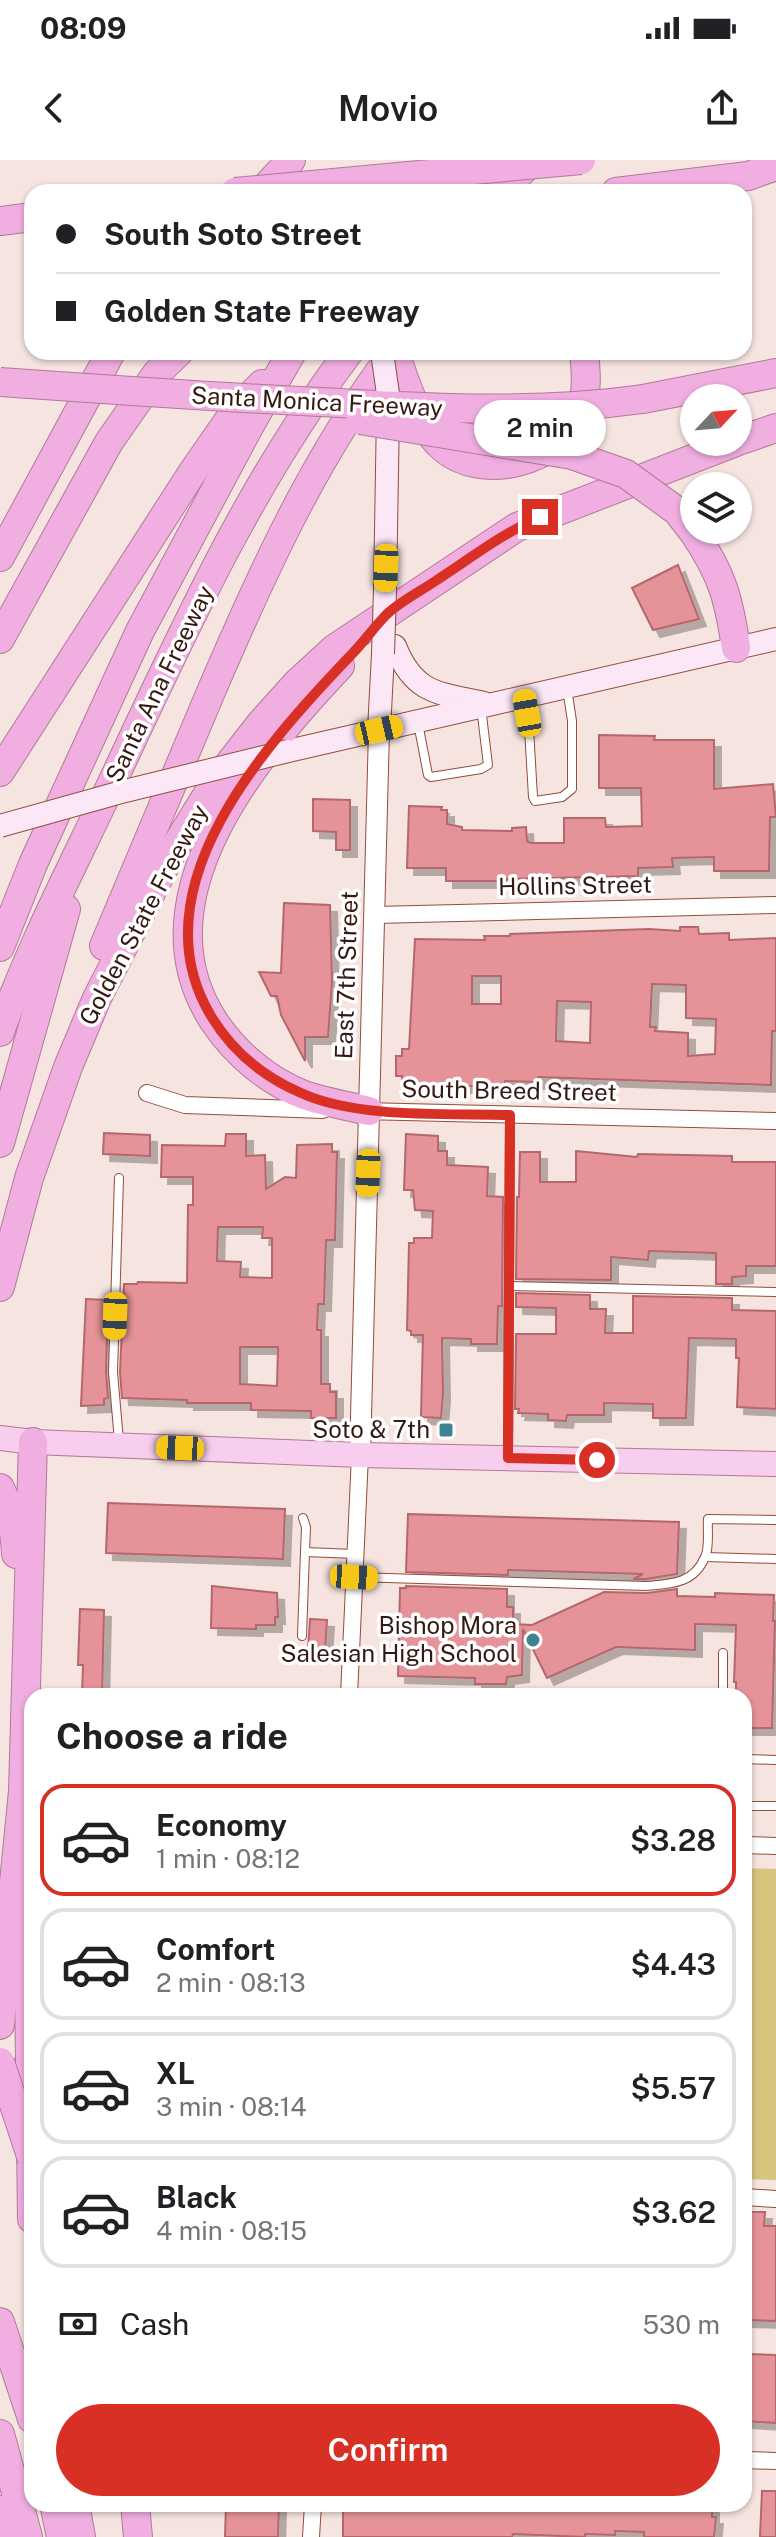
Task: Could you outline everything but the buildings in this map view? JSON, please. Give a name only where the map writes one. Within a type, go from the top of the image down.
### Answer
[{"type":"highway","points":[[268,184],[291,160]]},
{"type":"highway","points":[[455,184],[481,160]]},
{"type":"highway","points":[[508,184],[534,160]]},
{"type":"highway","points":[[322,184],[581,160]]},
{"type":"highway","points":[[682,184],[748,176],[776,166]]},
{"type":"highway","points":[[0,221],[24,218]]},
{"type":"highway","points":[[0,557],[107,360]]},
{"type":"highway","points":[[3,638],[109,442],[157,373],[171,360]]},
{"type":"highway","points":[[0,772],[192,473],[235,411],[285,360]]},
{"type":"highway","name":"Santa Ana Freeway","points":[[0,947],[33,864],[140,631],[287,360]]},
{"type":"highway","name":"Santa Ana Freeway","points":[[0,1032],[34,947],[188,622],[238,526],[293,434],[344,360]]},
{"type":"highway","points":[[68,1067],[71,1029],[76,1016],[262,572],[296,505],[388,360]]},
{"type":"highway","points":[[397,360],[426,425],[440,446],[460,458],[481,464],[527,460],[556,445],[580,413],[584,360]]},
{"type":"highway","name":"Santa Monica Freeway","points":[[0,382],[213,397],[515,409],[595,406],[776,373]]},
{"type":"highway","points":[[213,397],[572,455],[626,474],[677,511],[694,533],[723,582],[736,648]]},
{"type":"highway","name":"Golden State Freeway","points":[[752,437],[776,428]]},
{"type":"highway","name":"Golden State Freeway","points":[[0,1287],[29,1178],[68,1067],[97,998],[149,893],[215,782],[261,723],[297,683],[387,601],[517,527],[701,456]]},
{"type":"highway","points":[[369,1111],[303,1095],[269,1076],[229,1042],[200,998],[191,974],[187,922],[200,865],[239,791],[289,720],[387,601]]},
{"type":"highway","points":[[0,1143],[87,835]]},
{"type":"highway","points":[[26,1688],[33,1442]]},
{"type":"highway","points":[[0,1488],[9,1507],[15,1534],[18,1582],[0,1858]]},
{"type":"highway","points":[[0,2025],[24,1756]]},
{"type":"highway","points":[[23,1791],[24,1801]]},
{"type":"highway","points":[[0,2062],[24,2135]]},
{"type":"highway","points":[[0,2322],[24,2395]]},
{"type":"highway","points":[[0,2434],[28,2537]]},
{"type":"highway","points":[[0,2510],[6,2537]]},
{"type":"highway","points":[[56,2512],[61,2537]]},
{"type":"highway","points":[[76,2512],[81,2537]]},
{"type":"highway","points":[[136,2512],[138,2537]]},
{"type":"main road","points":[[355,160],[359,184]]},
{"type":"main road","name":"East 7th Street","points":[[379,730],[389,650],[388,394],[383,360]]},
{"type":"main road","points":[[0,826],[288,751],[776,639]]},
{"type":"main road","points":[[389,650],[412,679],[438,693],[485,706]]},
{"type":"main road","points":[[0,1438],[33,1442],[360,1455],[776,1464]]},
{"type":"main road","points":[[0,1446],[33,1442]]},
{"type":"street","name":"East 7th Street","points":[[349,1688],[360,1455],[379,730]]},
{"type":"street","name":"Hollins Street","points":[[375,915],[776,905]]},
{"type":"street","name":"South Breed Street","points":[[147,1093],[185,1105],[776,1121]]},
{"type":"street","points":[[752,1845],[776,1846]]},
{"type":"street","points":[[752,2198],[776,2199]]},
{"type":"street","points":[[752,2460],[776,2461]]},
{"type":"street","points":[[311,2537],[313,2512]]},
{"type":"lane","points":[[524,697],[533,797],[535,801],[562,797],[572,789],[572,721],[567,687]]},
{"type":"lane","points":[[418,721],[428,775],[481,769],[488,765],[485,706]]},
{"type":"lane","points":[[508,1458],[510,1115]]},
{"type":"lane","points":[[119,1178],[113,1372],[120,1445]]},
{"type":"lane","points":[[509,1286],[776,1292]]},
{"type":"lane","points":[[302,1636],[306,1527],[303,1518]]},
{"type":"lane","points":[[354,1577],[646,1586],[687,1580],[706,1557],[708,1519],[776,1520]]},
{"type":"lane","points":[[305,1552],[356,1554]]},
{"type":"lane","points":[[706,1557],[776,1559]]},
{"type":"lane","points":[[723,1653],[723,1688]]},
{"type":"lane","points":[[752,1759],[776,1760]]},
{"type":"lane","points":[[752,1806],[776,1806]]},
{"type":"shaded area","points":[[752,1868],[776,1869],[776,2180],[752,2179]]},
{"type":"place","name":"Soto & 7th","points":[[446,1430]]},
{"type":"place","name":"Bishop Mora Salesian High School","points":[[533,1640]]},
{"type":"route","points":[[540,517],[517,527],[389,612],[289,720],[239,791],[200,865],[187,922],[188,953],[191,974],[200,998],[229,1042],[269,1076],[303,1095],[369,1111],[510,1115],[508,1458],[597,1460]]}]
